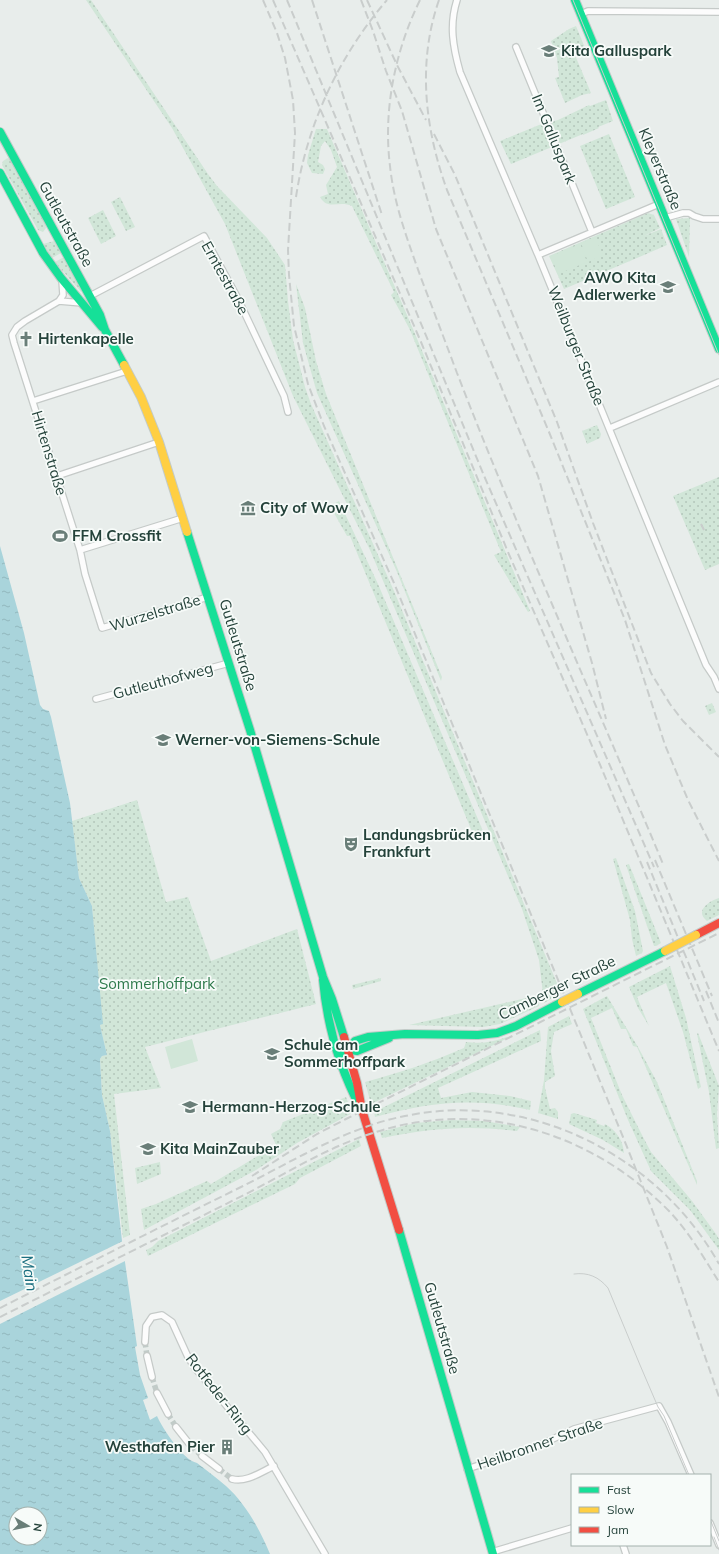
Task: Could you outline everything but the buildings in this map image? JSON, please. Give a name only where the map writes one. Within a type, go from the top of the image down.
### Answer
[{"type":"main road","name":"Kleyerstraße","points":[[575,0],[719,349]]},
{"type":"main road","name":"Gutleutstraße","points":[[0,132],[100,315],[105,330],[150,418],[159,442],[229,663],[323,977],[327,1012],[342,1066],[352,1093],[362,1110]]},
{"type":"main road","name":"Gutleutstraße","points":[[0,173],[43,253],[61,278],[105,330]]},
{"type":"main road","name":"Camberger Straße","points":[[354,1041],[368,1037],[397,1034],[489,1034],[511,1028],[719,923]]},
{"type":"main road","name":"Gutleutstraße","points":[[323,977],[329,988],[348,1049],[362,1110],[424,1314],[467,1469],[493,1553]]},
{"type":"main road","points":[[327,1012],[328,1010],[332,1009],[337,1015]]},
{"type":"main road","name":"Camberger Straße","points":[[357,1051],[397,1034]]},
{"type":"main road","points":[[334,1039],[337,1044],[357,1051]]},
{"type":"main road","points":[[342,1066],[344,1055],[354,1041],[345,1039]]},
{"type":"main road","points":[[350,1059],[357,1051]]},
{"type":"street","name":"Weilburger Straße","points":[[457,0],[454,9],[452,31],[453,49],[460,72],[610,428],[705,662],[719,689]]},
{"type":"street","points":[[581,14],[588,11],[719,12]]},
{"type":"street","name":"Im Galluspark","points":[[516,46],[592,232]]},
{"type":"street","points":[[538,255],[659,204]]},
{"type":"street","points":[[665,218],[683,213],[689,213],[703,219],[719,219]]},
{"type":"street","name":"Erntestraße","points":[[90,296],[204,236],[237,297],[284,396],[288,412]]},
{"type":"street","points":[[61,278],[63,295],[60,301],[82,303]]},
{"type":"street","name":"Hirtenstraße","points":[[60,301],[25,321],[17,327],[12,335],[80,550],[85,574],[102,628]]},
{"type":"street","points":[[33,401],[127,371]]},
{"type":"street","points":[[610,428],[719,382]]},
{"type":"street","points":[[57,476],[159,442]]},
{"type":"street","points":[[80,550],[184,518]]},
{"type":"street","name":"Wurzelstraße","points":[[102,628],[208,597]]},
{"type":"street","name":"Gutleuthofweg","points":[[96,699],[229,663]]},
{"type":"street","name":"Rotfeder-Ring","points":[[145,1342],[146,1326],[152,1317],[162,1315],[172,1322],[188,1357],[195,1368],[265,1452],[325,1554]]},
{"type":"street","points":[[148,1356],[152,1377]]},
{"type":"street","points":[[157,1393],[168,1414]]},
{"type":"street","name":"Heilbronner Straße","points":[[467,1469],[538,1446],[574,1429],[659,1406],[668,1422],[691,1474]]},
{"type":"street","points":[[176,1427],[191,1446]]},
{"type":"street","points":[[202,1456],[219,1469]]},
{"type":"street","points":[[232,1480],[244,1480],[274,1466]]},
{"type":"street","points":[[711,1526],[719,1546]]},
{"type":"street","points":[[493,1553],[571,1528]]},
{"type":"green space","points":[[86,0],[91,0],[217,186],[267,238],[285,265],[293,340],[305,387],[311,404],[394,591],[561,993],[544,1003],[539,960],[522,909],[370,550],[293,396],[225,224],[172,128]]},
{"type":"green space","points":[[576,26],[585,48],[572,48],[591,93],[582,95],[565,103],[555,78],[559,77],[557,58],[551,41]]},
{"type":"green space","points":[[606,100],[613,121],[583,135],[511,164],[500,141],[539,125],[558,120],[589,105],[590,106]]},
{"type":"green space","points":[[316,129],[327,129],[413,329],[530,611],[528,612],[494,555],[501,552],[410,330],[391,295],[394,292],[352,206],[347,204],[330,204],[323,201],[320,197],[328,194],[326,185],[337,167],[331,150],[325,141],[321,146],[318,162],[323,165],[325,169],[323,174],[312,173],[307,163]]},
{"type":"green space","points":[[609,134],[635,197],[606,209],[580,146]]},
{"type":"green space","points":[[8,158],[12,161],[45,223],[46,228],[43,232],[38,230],[2,165],[3,161]]},
{"type":"green space","points":[[120,197],[135,227],[126,231],[111,202]]},
{"type":"green space","points":[[103,210],[116,236],[101,244],[88,218]]},
{"type":"green space","points":[[648,213],[654,215],[660,228],[644,236],[661,229],[667,245],[564,289],[549,256]]},
{"type":"green space","points":[[690,218],[689,257],[676,219]]},
{"type":"green space","points":[[595,237],[603,255],[588,262],[581,243]]},
{"type":"green space","points":[[54,241],[61,253],[52,258],[43,244]]},
{"type":"green space","points":[[580,244],[587,262],[558,274],[551,256]]},
{"type":"green space","points":[[64,257],[81,290],[81,292],[55,262]]},
{"type":"green space","points":[[296,284],[305,308],[316,361],[326,394],[442,677],[441,681],[397,572],[317,393],[303,343]]},
{"type":"green space","points":[[597,425],[601,434],[600,438],[587,444],[582,431]]},
{"type":"green space","points":[[719,477],[719,564],[705,570],[673,496]]},
{"type":"green space","points":[[339,501],[378,584],[483,831],[473,834],[350,536],[347,536],[330,506]]},
{"type":"green space","points":[[712,703],[716,712],[709,715],[705,706]]},
{"type":"green space","name":"Sommerhoffpark","points":[[137,800],[166,902],[188,897],[211,961],[297,929],[316,1004],[145,1047],[161,1088],[114,1094],[130,1235],[123,1238],[110,1131],[102,1095],[100,1059],[102,1056],[107,1055],[100,1025],[102,1024],[92,906],[79,878],[72,821]]},
{"type":"green space","points":[[616,858],[635,911],[643,951],[636,956],[630,920],[613,859]]},
{"type":"green space","points":[[629,864],[661,943],[656,946],[654,946],[626,865]]},
{"type":"green space","points":[[719,898],[719,915],[707,921],[703,917],[702,910],[711,901]]},
{"type":"green space","points":[[670,966],[686,1018],[701,1087],[698,1089],[683,1032],[666,983],[637,997],[649,1026],[638,1008],[629,987]]},
{"type":"green space","points":[[381,978],[381,981],[353,989],[352,985]]},
{"type":"green space","points":[[539,995],[539,1006],[500,1024],[483,1027],[409,1025]]},
{"type":"green space","points":[[607,996],[638,1047],[657,1082],[697,1181],[697,1185],[637,1047],[633,1046],[626,1029],[621,1029],[612,1008],[591,1018],[622,1095],[651,1152],[692,1201],[716,1234],[719,1239],[719,1250],[690,1210],[651,1171],[628,1120],[583,1009]]},
{"type":"green space","points":[[569,1016],[572,1024],[554,1032],[551,1051],[555,1076],[545,1082],[550,1109],[555,1108],[558,1112],[558,1119],[538,1113],[544,1080],[548,1027]]},
{"type":"green space","points":[[540,1030],[541,1041],[438,1088],[441,1098],[472,1092],[510,1096],[531,1101],[530,1110],[490,1104],[452,1103],[415,1108],[375,1117],[374,1112]]},
{"type":"green space","points":[[698,1033],[719,1086],[717,1114],[719,1148],[716,1149],[709,1092]]},
{"type":"green space","points":[[508,1038],[371,1104],[365,1082],[440,1058],[464,1048],[466,1042],[487,1042]]},
{"type":"green space","points":[[192,1039],[198,1061],[171,1069],[165,1047]]},
{"type":"green space","points":[[346,1097],[352,1113],[297,1143],[256,1170],[144,1230],[141,1209],[156,1204],[207,1181],[211,1184],[276,1145],[271,1134],[280,1129],[283,1122]]},
{"type":"green space","points":[[574,1113],[597,1120],[596,1123],[604,1126],[605,1124],[612,1129],[620,1140],[624,1153],[603,1140],[569,1124],[571,1114]]},
{"type":"green space","points":[[451,1120],[484,1121],[520,1127],[517,1131],[482,1128],[450,1128],[382,1138],[380,1132],[415,1123]]},
{"type":"green space","points":[[359,1139],[361,1146],[300,1178],[295,1184],[148,1256],[146,1250],[158,1241]]},
{"type":"green space","points":[[160,1162],[161,1174],[137,1184],[135,1168]]},
{"type":"water","name":"Main","points":[[0,546],[24,633],[40,705],[43,709],[49,711],[51,717],[70,803],[79,878],[92,906],[103,1024],[100,1025],[107,1055],[102,1056],[100,1059],[102,1095],[110,1131],[122,1241],[137,1346],[135,1347],[140,1375],[148,1398],[143,1400],[150,1420],[157,1416],[169,1436],[180,1450],[192,1461],[197,1463],[223,1483],[240,1501],[257,1527],[270,1554],[0,1554]]},
{"type":"pier","points":[[125,1240],[127,1260],[0,1324],[0,1301]]},
{"type":"tunnel","points":[[145,1342],[147,1356]]},
{"type":"tunnel","points":[[152,1377],[157,1393]]},
{"type":"tunnel","points":[[168,1414],[176,1427]]},
{"type":"tunnel","points":[[191,1446],[202,1456]]},
{"type":"tunnel","points":[[219,1469],[232,1479]]},
{"type":"tram line","points":[[573,0],[719,355]]},
{"type":"tram line","points":[[574,1274],[593,1276],[608,1288],[658,1407],[664,1416],[689,1474]]},
{"type":"tram line","points":[[711,1521],[719,1541]]},
{"type":"tram line","points":[[714,1537],[719,1550]]},
{"type":"railway","points":[[263,0],[277,33],[285,58],[293,100],[295,133],[288,250],[289,275],[294,326],[308,384],[324,426],[394,583],[623,1137],[667,1247],[719,1397]]},
{"type":"railway","points":[[273,0],[421,342],[508,552],[596,755],[719,1051]]},
{"type":"railway","points":[[287,0],[485,478],[654,867]]},
{"type":"railway","points":[[312,0],[382,215]]},
{"type":"railway","points":[[361,0],[402,111],[436,229],[538,476],[592,663],[606,719]]},
{"type":"railway","points":[[367,0],[397,65],[426,120]]},
{"type":"railway","points":[[296,197],[308,143],[328,92],[354,44],[387,0]]},
{"type":"railway","points":[[420,0],[411,19],[398,60],[390,102],[388,145],[392,180],[398,209],[421,278],[481,435],[663,864]]},
{"type":"railway","points":[[439,0],[432,24],[426,72],[426,96],[429,120],[439,167],[447,190],[549,432],[625,620],[665,745],[688,800],[719,861]]},
{"type":"railway","points":[[434,134],[455,175],[557,422],[593,523],[651,673],[670,704],[683,721],[719,757]]},
{"type":"railway","points":[[701,524],[704,530]]},
{"type":"railway","points":[[655,860],[712,996]]},
{"type":"railway","points":[[647,862],[704,1001]]},
{"type":"railway","points":[[252,1176],[317,1134],[719,933]]},
{"type":"railway","points":[[706,991],[719,1023]]},
{"type":"railway","points":[[0,1308],[342,1136],[384,1121],[405,1116],[452,1110],[498,1113],[543,1123],[586,1139],[626,1162],[662,1191],[693,1225],[719,1264]]},
{"type":"railway","points":[[0,1317],[252,1191],[321,1154],[357,1138],[416,1122],[456,1119],[495,1121],[533,1130],[570,1143],[606,1161],[639,1184],[669,1211],[690,1236],[719,1282]]},
{"type":"traffic: fast","points":[[575,0],[719,349]]},
{"type":"traffic: fast","points":[[0,132],[100,315],[105,330],[124,365]]},
{"type":"traffic: fast","points":[[0,173],[43,253],[61,278],[102,327]]},
{"type":"traffic: fast","points":[[187,532],[250,730],[323,977],[332,999],[344,1037]]},
{"type":"traffic: fast","points":[[578,994],[665,951]]},
{"type":"traffic: fast","points":[[323,980],[335,1045],[346,1077],[360,1107]]},
{"type":"traffic: fast","points":[[341,1066],[344,1055],[355,1041],[368,1037],[405,1034],[478,1035],[497,1033],[516,1026],[562,1002]]},
{"type":"traffic: fast","points":[[344,1048],[357,1051],[389,1038]]},
{"type":"traffic: fast","points":[[399,1230],[493,1554]]},
{"type":"traffic: slow","points":[[124,365],[141,397],[159,442],[187,532]]},
{"type":"traffic: slow","points":[[665,951],[696,935]]},
{"type":"traffic: slow","points":[[562,1002],[578,994]]},
{"type":"traffic: jam","points":[[696,935],[719,923]]},
{"type":"traffic: jam","points":[[344,1037],[357,1083],[362,1110],[399,1230]]},
{"type":"place","name":"Kita Galluspark","points":[[549,51]]},
{"type":"place","name":"AWO Kita Adlerwerke","points":[[668,287]]},
{"type":"place","name":"Hirtenkapelle","points":[[26,339]]},
{"type":"place","name":"City of Wow","points":[[248,508]]},
{"type":"place","name":"FFM Crossfit","points":[[60,536]]},
{"type":"place","name":"Werner-von-Siemens-Schule","points":[[163,740]]},
{"type":"place","name":"Landungsbrücken Frankfurt","points":[[351,844]]},
{"type":"place","name":"Schule am Sommerhoffpark","points":[[272,1054]]},
{"type":"place","name":"Hermann-Herzog-Schule","points":[[190,1107]]},
{"type":"place","name":"Kita MainZauber","points":[[148,1149]]},
{"type":"place","name":"Westhafen Pier","points":[[227,1447]]}]
